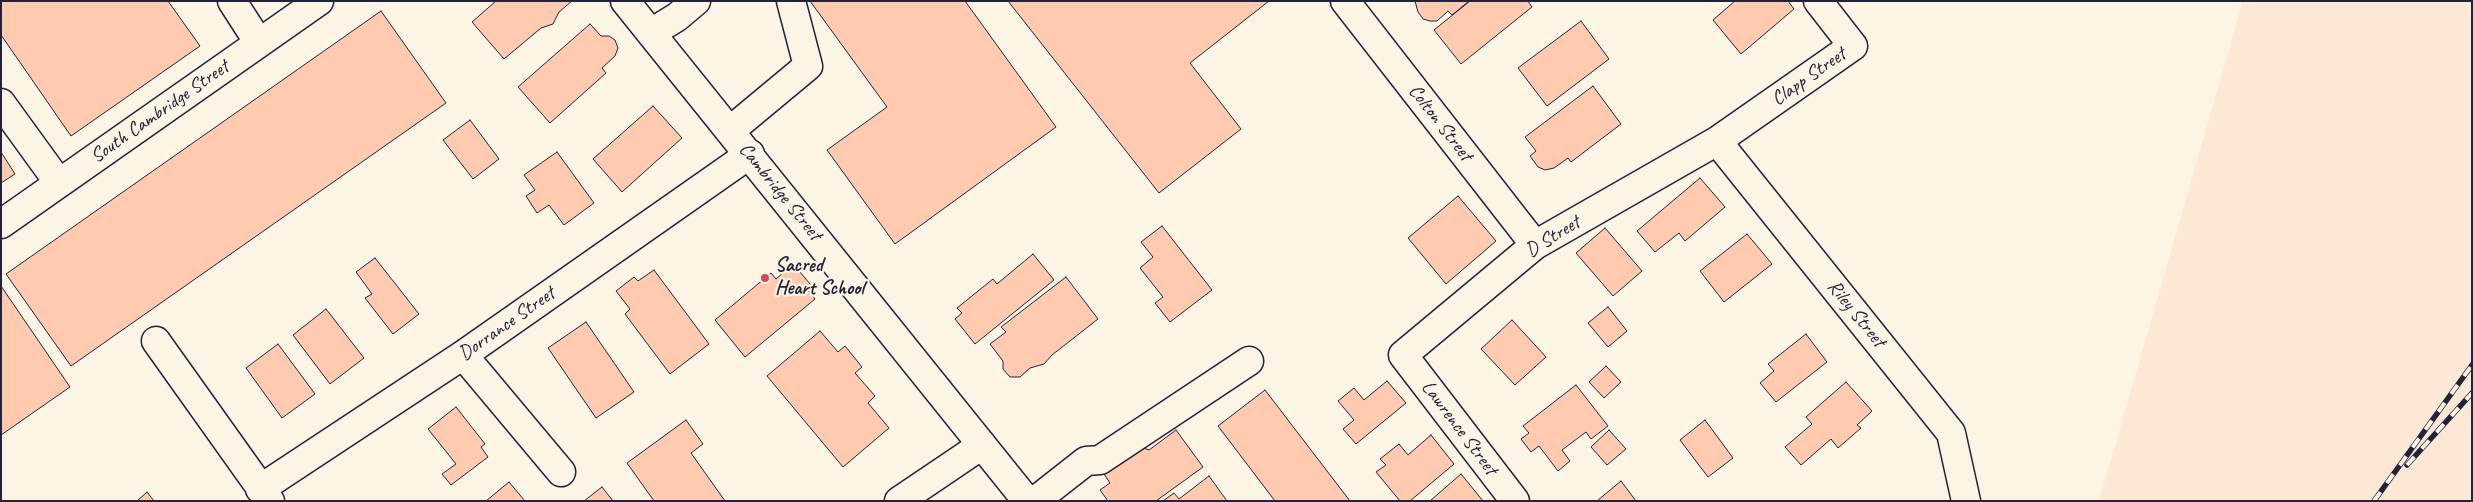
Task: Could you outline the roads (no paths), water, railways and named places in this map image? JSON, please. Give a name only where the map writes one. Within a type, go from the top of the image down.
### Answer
[{"type":"street","points":[[232,1],[259,43]]},
{"type":"street","name":"South Cambridge Street","points":[[1,224],[319,1]]},
{"type":"street","name":"Cambridge Street","points":[[626,1],[1027,501]]},
{"type":"street","points":[[651,33],[677,17],[696,1]]},
{"type":"street","points":[[730,130],[808,66],[791,1]]},
{"type":"street","name":"Colton Street","points":[[1345,1],[1535,245]]},
{"type":"street","name":"Clapp Street","points":[[1717,141],[1853,46],[1818,1]]},
{"type":"street","points":[[1,103],[60,183]]},
{"type":"street","name":"D Street","points":[[1403,355],[1535,245],[1717,141]]},
{"type":"street","name":"Riley Street","points":[[1717,141],[1951,433],[1966,501]]},
{"type":"street","name":"Dorrance Street","points":[[265,495],[750,154]]},
{"type":"street","points":[[156,341],[265,495]]},
{"type":"street","points":[[463,355],[561,472]]},
{"type":"street","name":"Lawrence Street","points":[[1403,355],[1515,501]]},
{"type":"street","points":[[1035,501],[1086,461],[1100,460],[1249,361]]},
{"type":"street","points":[[899,501],[982,445]]},
{"type":"railway","points":[[2374,501],[2472,365]]},
{"type":"railway","points":[[2407,465],[2472,393]]},
{"type":"place","name":"Sacred Heart School","points":[[765,278]]}]
